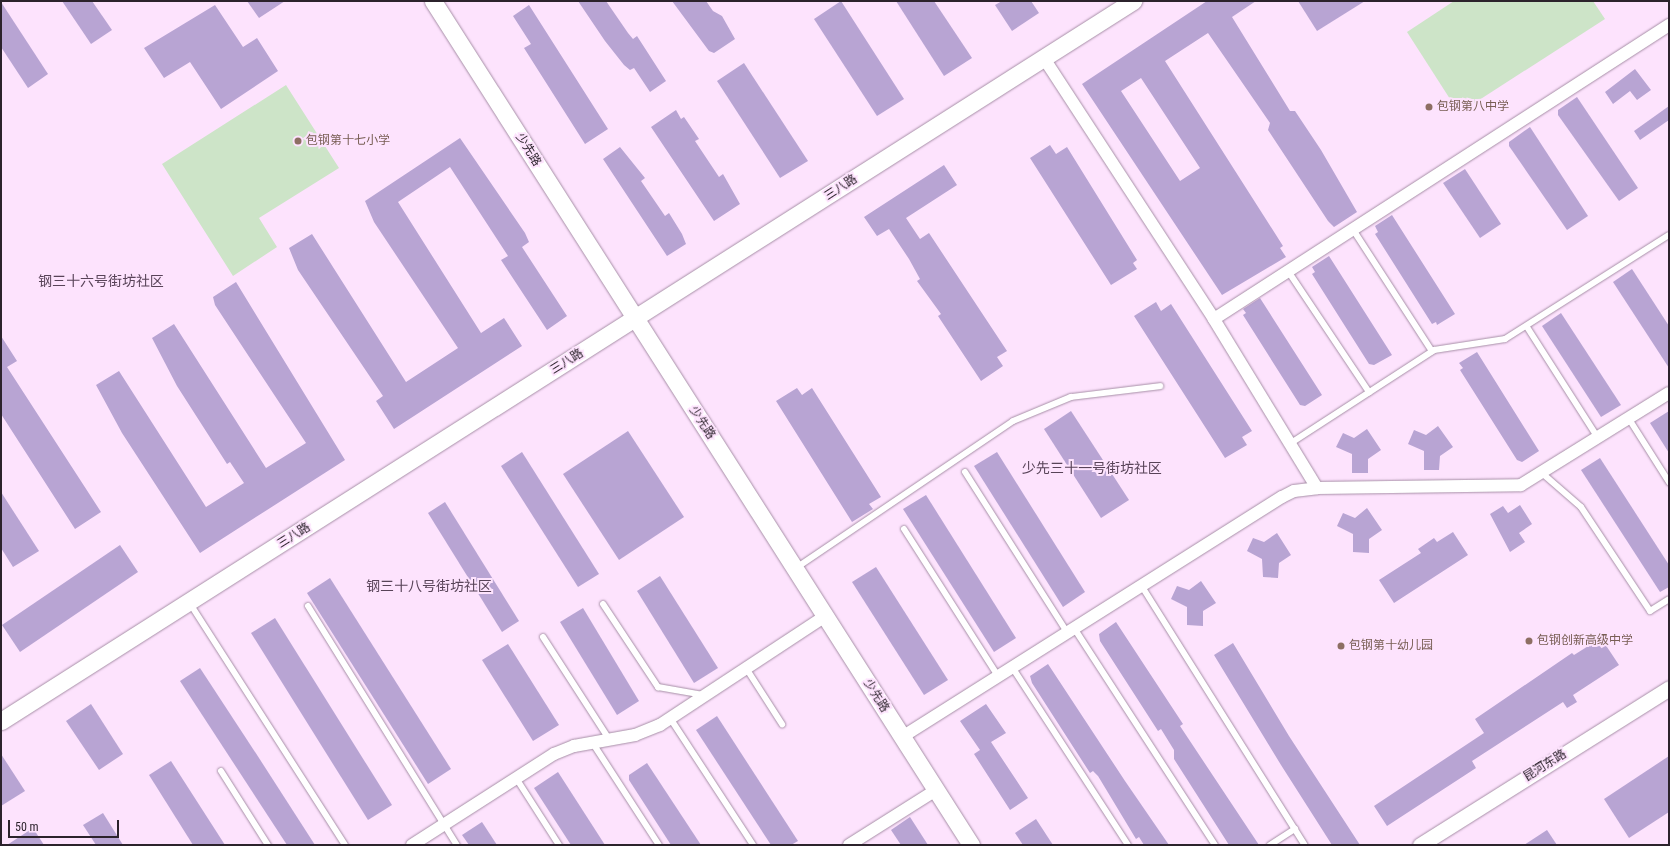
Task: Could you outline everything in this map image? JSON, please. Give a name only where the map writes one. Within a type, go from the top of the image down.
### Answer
[{"type":"main road","name":"少先路","points":[[433,1],[971,845]]},
{"type":"main road","name":"三八路","points":[[1,721],[636,319],[1133,1]]},
{"type":"street","points":[[1214,319],[1352,227],[1669,25]]},
{"type":"street","points":[[1044,58],[1214,319],[1291,443],[1317,488]]},
{"type":"street","points":[[902,737],[1282,497],[1302,489],[1317,488],[1508,487],[1543,474],[1669,393]]},
{"type":"street","points":[[412,845],[554,754],[592,742],[648,731],[705,696],[825,616]]},
{"type":"street","name":"昆河东路","points":[[1420,845],[1669,688]]},
{"type":"street","points":[[849,845],[936,790]]},
{"type":"lane","points":[[1352,227],[1432,351]]},
{"type":"lane","points":[[1291,443],[1432,351],[1505,339],[1527,327],[1669,237]]},
{"type":"lane","points":[[1287,270],[1369,392]]},
{"type":"lane","points":[[1527,327],[1598,438]]},
{"type":"lane","points":[[795,568],[1013,421],[1071,397],[1160,386]]},
{"type":"lane","points":[[1629,419],[1669,482]]},
{"type":"lane","points":[[965,472],[1215,845]]},
{"type":"lane","points":[[1543,474],[1582,507],[1650,612],[1669,599]]},
{"type":"lane","points":[[904,528],[998,676]]},
{"type":"lane","points":[[1141,585],[1305,845]]},
{"type":"lane","points":[[189,602],[345,845]]},
{"type":"lane","points":[[603,604],[658,687],[705,696]]},
{"type":"lane","points":[[308,606],[457,845]]},
{"type":"lane","points":[[543,637],[609,739]]},
{"type":"lane","points":[[1012,667],[1128,845]]},
{"type":"lane","points":[[746,668],[782,724]]},
{"type":"lane","points":[[670,718],[753,845]]},
{"type":"lane","points":[[592,742],[659,845]]},
{"type":"lane","points":[[221,771],[268,845]]},
{"type":"lane","points":[[516,778],[559,845]]},
{"type":"lane","points":[[1270,845],[1295,829]]},
{"type":"green space","points":[[1454,1],[1593,1],[1605,19],[1459,113],[1407,32]]},
{"type":"green space","points":[[286,85],[339,168],[259,218],[277,247],[233,276],[162,164]]},
{"type":"building","points":[[62,1],[92,1],[112,30],[91,44]]},
{"type":"building","points":[[247,1],[285,1],[259,18]]},
{"type":"building","points":[[578,1],[606,1],[633,39],[637,36],[666,81],[650,92],[634,68],[630,70],[624,65],[605,41]]},
{"type":"building","points":[[672,1],[706,1],[713,11],[722,16],[735,39],[714,53],[709,51]]},
{"type":"building","points":[[841,1],[904,99],[877,116],[814,19]]},
{"type":"building","points":[[896,1],[934,1],[972,58],[944,76]]},
{"type":"building","points":[[1002,1],[1031,1],[1039,13],[1012,31],[995,5]]},
{"type":"building","points":[[1207,1],[1256,1],[1232,17],[1290,111],[1295,111],[1321,150],[1357,212],[1334,227],[1328,221],[1268,130],[1270,123],[1208,33],[1165,61],[1283,246],[1280,248],[1286,257],[1222,295],[1082,84]],"holes":[[[1141,78],[1200,168],[1180,181],[1121,91]]]},
{"type":"building","points":[[1298,1],[1365,1],[1317,31]]},
{"type":"building","points":[[1,2],[48,74],[28,88],[1,47]]},
{"type":"building","points":[[215,5],[243,47],[257,38],[278,71],[221,109],[190,62],[164,78],[144,48]]},
{"type":"building","points":[[529,5],[608,129],[585,144],[524,48],[531,44],[513,16]]},
{"type":"building","points":[[744,63],[808,161],[780,178],[717,81]]},
{"type":"building","points":[[1635,69],[1651,90],[1637,100],[1630,91],[1613,104],[1605,92]]},
{"type":"building","points":[[1577,97],[1638,188],[1619,201],[1558,115],[1558,110]]},
{"type":"building","points":[[1669,106],[1669,120],[1640,140],[1634,131]]},
{"type":"building","points":[[676,110],[681,119],[684,117],[699,139],[695,141],[719,177],[723,174],[740,204],[714,221],[651,127]]},
{"type":"building","points":[[1530,127],[1588,216],[1567,230],[1509,146],[1509,142]]},
{"type":"building","points":[[460,138],[525,233],[529,242],[522,247],[567,316],[547,330],[501,260],[508,256],[450,167],[398,202],[481,333],[504,318],[522,346],[394,429],[376,401],[383,396],[298,270],[289,248],[312,234],[406,382],[458,348],[374,222],[365,201]]},
{"type":"building","points":[[1050,145],[1056,154],[1067,147],[1137,260],[1133,263],[1137,269],[1111,285],[1030,158]]},
{"type":"building","points":[[620,147],[645,178],[641,181],[665,216],[669,213],[682,234],[686,244],[667,256],[603,159]]},
{"type":"building","points":[[944,165],[957,185],[906,218],[920,239],[929,233],[1007,351],[997,357],[1003,366],[981,381],[938,316],[941,314],[917,281],[920,279],[889,229],[877,236],[864,217]]},
{"type":"building","points":[[1465,169],[1501,224],[1480,238],[1443,183]]},
{"type":"building","points":[[1392,215],[1455,314],[1437,325],[1436,322],[1432,324],[1375,234],[1378,232],[1375,226]]},
{"type":"building","points":[[1329,256],[1392,355],[1374,365],[1369,364],[1312,274],[1315,272],[1312,267]]},
{"type":"building","points":[[1632,269],[1669,326],[1669,368],[1613,282]]},
{"type":"building","points":[[236,282],[345,460],[200,553],[122,433],[96,385],[119,371],[206,507],[244,483],[230,462],[227,464],[177,386],[152,338],[174,324],[266,468],[306,443],[215,305],[213,297]]},
{"type":"building","points":[[1260,298],[1322,395],[1305,406],[1300,405],[1243,315],[1246,313],[1243,309]]},
{"type":"building","points":[[1156,302],[1161,311],[1171,304],[1252,431],[1242,437],[1247,445],[1225,458],[1134,316]]},
{"type":"building","points":[[1561,313],[1621,405],[1601,417],[1542,326]]},
{"type":"building","points":[[1,336],[17,361],[7,367],[101,512],[75,529],[1,414]]},
{"type":"building","points":[[1477,352],[1539,451],[1522,462],[1517,460],[1460,370],[1463,368],[1459,363]]},
{"type":"building","points":[[797,388],[802,395],[812,388],[881,497],[869,504],[873,509],[852,522],[776,401]]},
{"type":"building","points":[[1071,411],[1129,500],[1101,518],[1044,429]]},
{"type":"building","points":[[1669,411],[1669,453],[1650,423]]},
{"type":"building","points":[[1438,426],[1453,447],[1440,456],[1439,470],[1424,470],[1424,451],[1408,444],[1414,430],[1426,435]]},
{"type":"building","points":[[1367,429],[1381,450],[1368,459],[1368,473],[1352,473],[1352,454],[1336,447],[1343,433],[1354,438]]},
{"type":"building","points":[[628,431],[684,517],[619,560],[563,474]]},
{"type":"building","points":[[522,452],[599,574],[578,587],[501,466]]},
{"type":"building","points":[[997,452],[1085,592],[1063,607],[974,466]]},
{"type":"building","points":[[1600,458],[1669,565],[1669,587],[1660,592],[1581,470]]},
{"type":"building","points":[[1,492],[39,551],[13,567],[1,548]]},
{"type":"building","points":[[926,495],[1016,638],[994,652],[903,509]]},
{"type":"building","points":[[445,502],[519,621],[502,632],[428,513]]},
{"type":"building","points":[[1520,505],[1532,524],[1519,533],[1525,542],[1510,552],[1490,514],[1503,506],[1508,513]]},
{"type":"building","points":[[1367,508],[1382,530],[1369,539],[1369,553],[1353,552],[1353,534],[1337,526],[1343,513],[1355,518]]},
{"type":"building","points":[[1453,532],[1468,555],[1394,603],[1379,580],[1421,553],[1418,549],[1434,538],[1437,542]]},
{"type":"building","points":[[1277,533],[1291,555],[1279,563],[1278,578],[1263,577],[1262,559],[1247,551],[1253,538],[1264,542]]},
{"type":"building","points":[[120,545],[138,572],[20,652],[2,625]]},
{"type":"building","points":[[876,567],[948,680],[924,695],[852,582]]},
{"type":"building","points":[[660,576],[718,668],[694,683],[637,591]]},
{"type":"building","points":[[330,578],[451,769],[428,784],[307,593]]},
{"type":"building","points":[[1201,581],[1216,603],[1203,611],[1203,626],[1187,625],[1187,607],[1171,599],[1177,586],[1189,590]]},
{"type":"building","points":[[583,608],[639,701],[617,715],[560,622]]},
{"type":"building","points":[[275,618],[392,805],[368,820],[251,633]]},
{"type":"building","points":[[1116,622],[1183,724],[1180,726],[1259,845],[1229,845],[1174,759],[1174,750],[1161,729],[1158,731],[1100,641],[1099,634]]},
{"type":"building","points":[[1601,638],[1619,665],[1573,695],[1577,702],[1567,708],[1563,702],[1472,761],[1476,768],[1387,826],[1374,806],[1484,733],[1475,719],[1572,653],[1574,655]]},
{"type":"building","points":[[1233,643],[1289,736],[1360,845],[1332,845],[1281,765],[1214,655]]},
{"type":"building","points":[[508,644],[559,725],[533,741],[482,660]]},
{"type":"building","points":[[1048,664],[1169,845],[1144,845],[1139,837],[1136,839],[1098,776],[1093,771],[1090,773],[1032,683],[1030,676]]},
{"type":"building","points":[[200,668],[315,845],[287,845],[180,681]]},
{"type":"building","points":[[91,704],[123,754],[99,770],[66,721]]},
{"type":"building","points":[[986,704],[1006,733],[991,742],[1028,798],[1010,810],[974,754],[980,750],[960,721]]},
{"type":"building","points":[[717,716],[798,841],[791,845],[771,845],[696,730]]},
{"type":"building","points":[[1,754],[25,791],[1,806]]},
{"type":"building","points":[[1669,756],[1669,812],[1629,838],[1604,799]]},
{"type":"building","points":[[171,761],[225,845],[193,845],[149,775]]},
{"type":"building","points":[[647,763],[701,845],[671,845],[629,780],[629,775]]},
{"type":"building","points":[[558,772],[605,845],[571,845],[534,788]]},
{"type":"building","points":[[103,813],[123,845],[96,845],[83,825]]},
{"type":"building","points":[[910,817],[928,845],[901,845],[891,830]]},
{"type":"building","points":[[1036,819],[1053,845],[1023,845],[1015,833]]},
{"type":"building","points":[[482,822],[497,845],[469,845],[462,835]]},
{"type":"building","points":[[33,828],[44,845],[7,845]]},
{"type":"building","points":[[1547,830],[1557,845],[1524,845]]},
{"type":"place","name":"包钢第八中学","points":[[1429,107]]},
{"type":"place","name":"包钢第十七小学","points":[[298,141]]},
{"type":"place","name":"包钢创新高级中学","points":[[1529,641]]},
{"type":"place","name":"包钢第十幼儿园","points":[[1341,646]]},
{"type":"district","name":"钢三十六号街坊社区","points":[[101,281]]},
{"type":"district","name":"少先三十一号街坊社区","points":[[1092,468]]},
{"type":"district","name":"钢三十八号街坊社区","points":[[429,586]]}]
